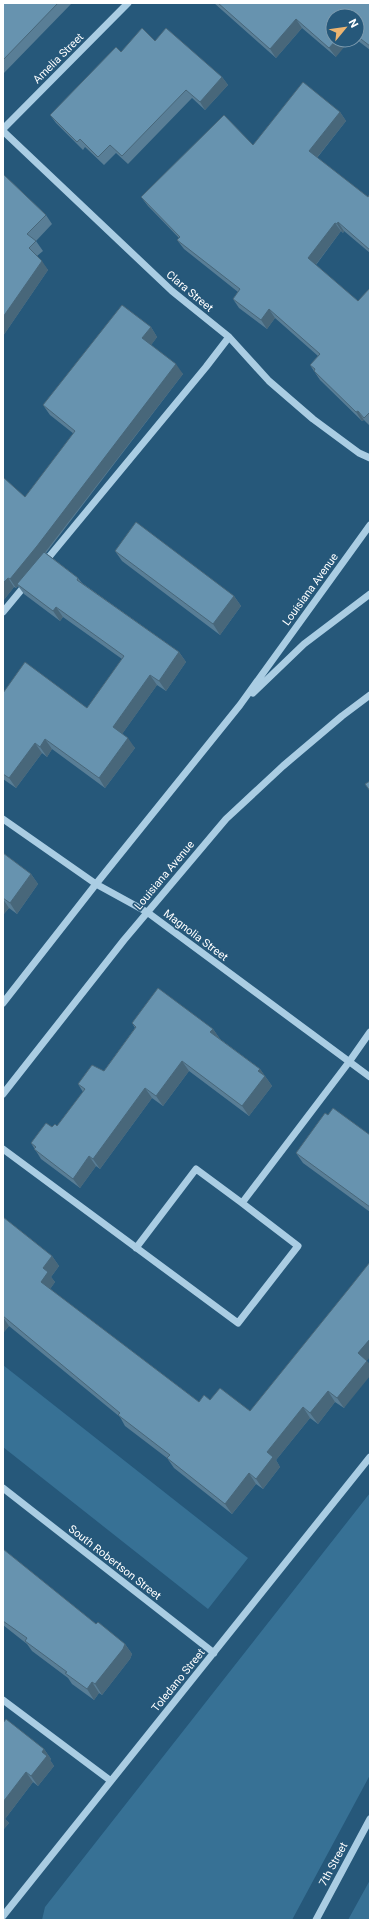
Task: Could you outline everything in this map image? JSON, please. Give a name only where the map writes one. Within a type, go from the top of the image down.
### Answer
[{"type":"street","name":"Amelia Street","points":[[3,130],[128,3]]},
{"type":"street","name":"Clara Street","points":[[3,130],[172,291],[229,337],[269,381],[312,418],[359,453],[370,458]]},
{"type":"street","points":[[38,569],[206,367],[229,337]]},
{"type":"street","name":"Louisiana Avenue","points":[[3,1003],[96,884],[240,705],[370,525]]},
{"type":"street","points":[[3,612],[33,575]]},
{"type":"street","name":"Louisiana Avenue","points":[[240,705],[304,644],[370,594]]},
{"type":"street","name":"Louisiana Avenue","points":[[3,1094],[147,912],[226,819],[283,766],[342,716],[370,695]]},
{"type":"street","name":"Magnolia Street","points":[[3,819],[96,884],[147,912],[370,1077]]},
{"type":"street","points":[[242,1203],[370,1032]]},
{"type":"street","points":[[3,1149],[136,1248],[238,1323],[298,1246],[196,1169],[136,1248]]},
{"type":"street","name":"Toledano Street","points":[[3,1916],[370,1457]]},
{"type":"street","name":"South Robertson Street","points":[[3,1488],[214,1653]]},
{"type":"street","points":[[3,1700],[111,1782]]},
{"type":"street","name":"7th Street","points":[[316,1920],[370,1819]]},
{"type":"shaded area","points":[[3,1365],[248,1558],[208,1609],[3,1447]]},
{"type":"shaded area","points":[[370,1493],[370,1775],[292,1920],[42,1920],[45,1907]]},
{"type":"shaded area","points":[[370,1880],[370,1920],[348,1920]]},
{"type":"building","points":[[3,3],[58,3],[3,60]]},
{"type":"building","points":[[218,3],[370,3],[370,46],[365,42],[365,8],[325,8],[325,44],[296,19],[270,49]]},
{"type":"building","points":[[142,28],[155,41],[166,28],[222,77],[200,102],[186,90],[122,156],[110,145],[98,157],[80,139],[77,142],[50,115],[116,47],[121,52]]},
{"type":"building","points":[[303,82],[340,112],[309,151],[368,197],[370,194],[370,250],[338,222],[337,224],[335,223],[308,258],[358,301],[370,288],[370,412],[364,418],[314,371],[315,369],[310,365],[320,354],[269,309],[261,320],[233,299],[240,289],[177,240],[180,237],[141,197],[224,115],[253,145]]},
{"type":"building","points":[[3,174],[46,215],[27,234],[36,241],[29,248],[42,261],[3,317]]},
{"type":"building","points":[[122,305],[151,327],[142,338],[176,364],[37,546],[10,579],[8,578],[3,583],[3,479],[4,478],[25,497],[75,431],[43,405]]},
{"type":"building","points":[[136,522],[234,596],[213,624],[115,551]]},
{"type":"building","points":[[44,552],[78,578],[77,580],[179,652],[159,681],[150,675],[113,727],[128,738],[99,778],[45,739],[40,747],[35,743],[9,778],[3,774],[3,693],[25,662],[87,708],[124,656],[56,607],[53,611],[17,584]]},
{"type":"building","points":[[370,781],[370,791],[365,784]]},
{"type":"building","points":[[3,853],[31,874],[10,903],[3,898]]},
{"type":"building","points":[[158,988],[213,1029],[210,1032],[260,1069],[258,1071],[265,1076],[242,1106],[182,1061],[156,1096],[145,1088],[93,1159],[89,1156],[73,1179],[34,1149],[36,1147],[31,1143],[46,1123],[52,1127],[55,1124],[57,1126],[85,1089],[78,1084],[92,1065],[104,1071],[136,1027],[132,1023]]},
{"type":"building","points":[[333,1108],[370,1135],[370,1207],[296,1153],[325,1113],[328,1115]]},
{"type":"building","points":[[3,1217],[52,1256],[43,1268],[48,1272],[41,1282],[199,1402],[204,1395],[210,1400],[220,1388],[250,1411],[370,1262],[370,1339],[358,1353],[367,1361],[337,1398],[328,1391],[310,1413],[303,1407],[267,1452],[273,1457],[256,1479],[249,1473],[225,1504],[167,1458],[170,1455],[118,1415],[120,1413],[3,1316]]},
{"type":"building","points":[[3,1549],[96,1624],[98,1622],[125,1644],[123,1649],[95,1684],[92,1682],[87,1689],[25,1641],[27,1638],[3,1621]]},
{"type":"building","points":[[6,1719],[44,1749],[42,1752],[47,1756],[31,1776],[26,1772],[3,1802],[3,1723]]}]
